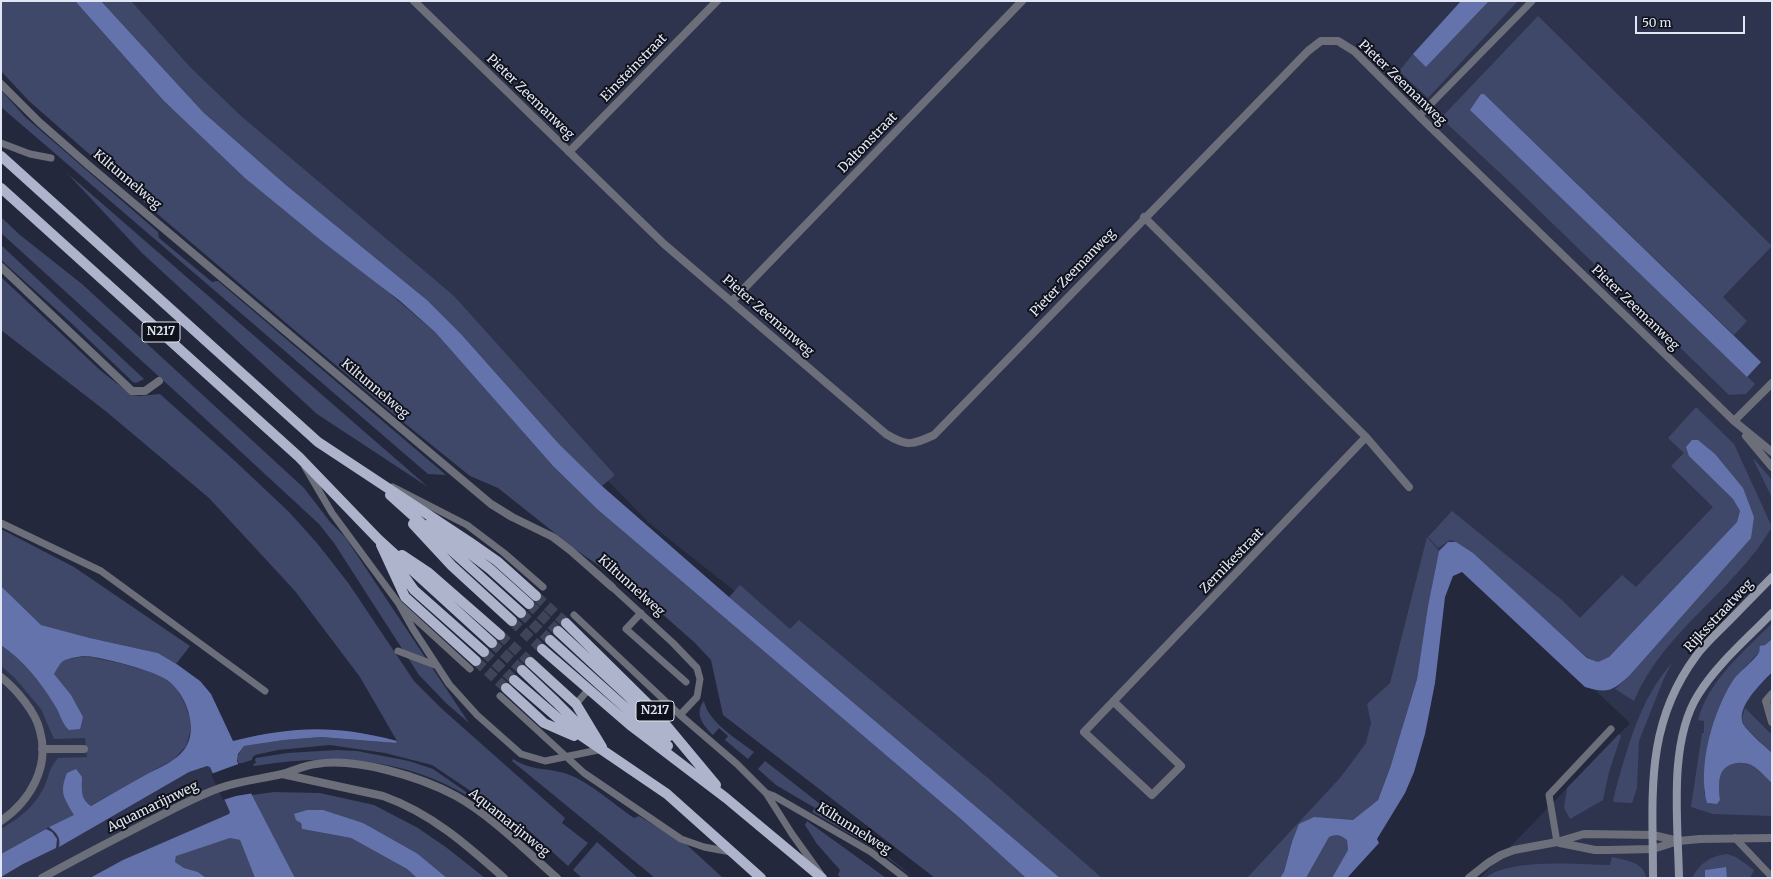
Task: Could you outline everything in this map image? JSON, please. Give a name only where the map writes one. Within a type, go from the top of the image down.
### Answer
[{"type":"main road","name":"N217","points":[[1,156],[318,442],[497,561],[536,596]]},
{"type":"main road","name":"N217","points":[[1,188],[299,457],[378,539],[492,643]]},
{"type":"main road","name":"N217","points":[[365,473],[490,569],[529,604]]},
{"type":"main road","name":"N217","points":[[365,473],[521,613]]},
{"type":"main road","name":"N217","points":[[365,473],[452,566],[512,621]]},
{"type":"main road","name":"N217","points":[[378,539],[429,573],[500,635]]},
{"type":"main road","name":"N217","points":[[378,539],[414,590],[484,652]]},
{"type":"main road","name":"N217","points":[[378,539],[405,597],[473,665]]},
{"type":"main road","name":"Rijksstraatweg","points":[[1653,878],[1655,754],[1667,710],[1678,683],[1697,655],[1772,577]]},
{"type":"main road","points":[[1679,878],[1677,778],[1681,744],[1693,705],[1715,673],[1772,613]]},
{"type":"main road","name":"Kiltunnelweg","points":[[562,627],[651,707],[726,798]]},
{"type":"main road","name":"Kiltunnelweg","points":[[550,640],[726,798]]},
{"type":"main road","name":"Kiltunnelweg","points":[[542,649],[630,725],[726,798],[823,878]]},
{"type":"main road","points":[[530,662],[576,704],[603,749]]},
{"type":"main road","points":[[522,670],[603,749]]},
{"type":"main road","points":[[514,680],[567,726],[603,749],[667,794],[761,878]]},
{"type":"main road","points":[[506,688],[544,723],[603,749]]},
{"type":"street","name":"Pieter Zeemanweg","points":[[414,1],[664,244],[886,434],[899,443],[916,443],[934,435],[1144,217],[1308,51],[1321,41],[1338,41],[1354,51],[1419,116],[1734,421],[1772,452]]},
{"type":"street","name":"Einsteinstraat","points":[[570,152],[716,1]]},
{"type":"street","name":"Daltonstraat","points":[[732,302],[1022,1]]},
{"type":"street","name":"Kiltunnelweg","points":[[1,84],[39,122],[87,164],[491,504],[512,517],[553,537],[612,587]]},
{"type":"street","points":[[1144,217],[1366,437],[1409,487]]},
{"type":"street","points":[[1,267],[132,391],[145,391],[159,381]]},
{"type":"street","points":[[1734,421],[1772,383]]},
{"type":"street","name":"Pieter Zeemanweg","points":[[1734,421],[1772,467]]},
{"type":"street","name":"Zernikestraat","points":[[1114,702],[1180,766],[1152,795],[1084,732],[1366,437]]},
{"type":"street","points":[[1,677],[27,704],[40,731],[42,749],[42,760],[33,788],[15,811],[1,822]]},
{"type":"street","points":[[1772,694],[1766,701],[1772,722]]},
{"type":"street","points":[[42,749],[84,749]]},
{"type":"street","name":"Aquamarijnweg","points":[[42,878],[81,856],[208,793],[233,784],[281,774],[316,764],[336,763],[385,770],[422,781],[456,796],[475,808],[557,878]]},
{"type":"street","name":"Aquamarijnweg","points":[[281,774],[383,796],[397,801],[422,813],[447,829],[504,878]]},
{"type":"street","points":[[1469,878],[1501,855],[1514,850],[1557,842],[1584,834],[1653,835],[1678,841]]},
{"type":"street","points":[[1557,842],[1595,850],[1653,849],[1678,841],[1772,838]]},
{"type":"lane","points":[[1419,116],[1532,1]]},
{"type":"lane","points":[[1,143],[30,154],[51,158]]},
{"type":"lane","name":"N217","points":[[299,457],[332,513],[399,604],[473,665]]},
{"type":"lane","name":"N217","points":[[365,473],[467,524],[504,553],[543,587]]},
{"type":"lane","points":[[1,524],[101,571],[265,692]]},
{"type":"lane","name":"Kiltunnelweg","points":[[612,587],[673,643],[697,668],[700,679],[697,697],[680,715]]},
{"type":"lane","points":[[399,604],[435,665],[449,684],[477,715],[521,754],[545,761],[603,749]]},
{"type":"lane","points":[[641,613],[626,629],[686,682]]},
{"type":"lane","name":"Kiltunnelweg","points":[[574,615],[680,715],[737,764],[766,793],[792,834],[823,878]]},
{"type":"lane","points":[[398,651],[435,665]]},
{"type":"lane","points":[[576,704],[588,690]]},
{"type":"lane","points":[[500,696],[584,773],[681,839],[704,848],[733,852]]},
{"type":"lane","points":[[1557,842],[1549,795],[1610,729]]},
{"type":"lane","name":"Kiltunnelweg","points":[[766,793],[774,796],[871,852],[905,878]]},
{"type":"lane","points":[[1735,838],[1772,876]]},
{"type":"shaded area","points":[[1,1],[75,1],[163,100],[435,332],[553,466],[597,509],[962,820],[1026,878],[935,878],[723,715],[711,660],[694,642],[643,597],[575,549],[498,488],[470,476],[397,417],[161,217],[29,101],[1,71]]},
{"type":"shaded area","points":[[75,1],[101,1],[203,112],[286,185],[427,300],[461,334],[559,444],[602,486],[729,597],[1060,878],[1026,878],[962,820],[597,509],[553,466],[435,332],[400,301],[323,242],[245,178],[163,100]]},
{"type":"shaded area","points":[[101,1],[131,1],[190,67],[241,116],[454,296],[614,474],[614,476],[602,486],[559,444],[461,334],[427,300],[286,185],[203,112]]},
{"type":"shaded area","points":[[108,1],[1772,1],[1772,878],[1480,878],[1630,723],[1455,559],[1343,878],[1095,878],[649,523],[436,303]]},
{"type":"shaded area","points":[[1461,1],[1489,1],[1426,67],[1413,54]]},
{"type":"shaded area","points":[[1489,1],[1518,1],[1428,98],[1399,71],[1413,54],[1427,66]]},
{"type":"shaded area","points":[[1538,16],[1772,246],[1723,297],[1747,321],[1734,335],[1484,94],[1471,110],[1755,384],[1746,394],[1729,395],[1514,186],[1441,118]]},
{"type":"shaded area","points":[[1,90],[25,117],[158,232],[159,238],[212,282],[218,281],[446,475],[428,474],[1,107]]},
{"type":"shaded area","points":[[1481,94],[1484,94],[1761,362],[1747,377],[1470,110]]},
{"type":"shaded area","points":[[67,173],[428,487],[317,414],[142,253]]},
{"type":"shaded area","points":[[1,217],[20,235],[82,284],[304,488],[330,522],[345,537],[469,723],[446,703],[419,675],[334,543],[319,524],[1,233]]},
{"type":"shaded area","points":[[1,245],[144,379],[136,383],[133,382],[69,321],[1,260]]},
{"type":"shaded area","points":[[1,277],[101,371],[132,395],[140,396],[160,394],[289,512],[317,543],[349,584],[414,681],[442,709],[565,818],[562,823],[588,843],[568,866],[526,828],[432,765],[385,753],[330,745],[278,750],[255,755],[252,760],[239,764],[238,757],[244,746],[284,740],[321,737],[396,743],[397,741],[360,677],[295,591],[209,498],[108,413],[1,330]]},
{"type":"shaded area","points":[[1696,407],[1734,444],[1772,527],[1757,550],[1739,571],[1663,653],[1647,676],[1634,701],[1615,689],[1629,676],[1754,517],[1689,456],[1733,499],[1740,511],[1737,522],[1609,657],[1598,662],[1588,658],[1456,542],[1450,540],[1438,548],[1428,537],[1452,511],[1563,601],[1580,618],[1622,575],[1636,587],[1713,507],[1671,466],[1684,453],[1668,438]]},
{"type":"shaded area","points":[[1692,440],[1698,440],[1715,454],[1743,488],[1754,517],[1751,538],[1629,676],[1614,688],[1605,691],[1585,687],[1462,572],[1453,576],[1445,597],[1435,683],[1425,734],[1414,772],[1405,793],[1377,839],[1379,843],[1347,878],[1332,878],[1348,850],[1347,840],[1336,835],[1329,837],[1306,878],[1280,878],[1284,872],[1292,842],[1299,824],[1314,817],[1353,820],[1378,800],[1390,768],[1417,679],[1428,606],[1439,551],[1448,542],[1456,542],[1473,553],[1587,658],[1598,662],[1609,657],[1737,522],[1740,511],[1733,499],[1689,456],[1686,447]]},
{"type":"shaded area","points":[[1753,458],[1772,480],[1772,498],[1754,461]]},
{"type":"shaded area","points":[[1,529],[74,567],[190,646],[176,664],[158,653],[90,638],[41,625],[1,586]]},
{"type":"shaded area","points":[[1427,537],[1439,551],[1428,606],[1417,679],[1390,768],[1378,800],[1353,820],[1334,819],[1292,842],[1284,872],[1280,878],[1247,878],[1340,778],[1366,743],[1371,723],[1367,704],[1390,683]]},
{"type":"shaded area","points":[[740,585],[790,629],[799,620],[989,779],[1102,878],[1060,878],[729,597]]},
{"type":"shaded area","points":[[1,586],[41,625],[90,638],[158,653],[178,665],[200,681],[211,694],[233,741],[276,732],[315,729],[354,732],[397,741],[396,743],[321,737],[284,740],[244,746],[238,754],[237,761],[252,795],[295,878],[255,878],[240,840],[230,838],[176,856],[175,862],[184,868],[198,872],[206,878],[90,878],[123,860],[229,814],[230,812],[210,767],[207,766],[189,772],[59,847],[59,837],[49,827],[74,815],[65,800],[63,791],[67,773],[76,769],[82,777],[83,797],[91,806],[168,763],[180,754],[189,742],[191,722],[189,712],[174,686],[161,676],[94,657],[79,657],[63,661],[54,674],[71,695],[83,717],[80,729],[69,730],[64,724],[49,695],[37,679],[17,657],[1,645]]},
{"type":"shaded area","points":[[1,599],[185,681],[261,878],[1,878]]},
{"type":"shaded area","points":[[1772,623],[1772,639],[1759,650],[1759,652],[1735,678],[1723,698],[1715,718],[1710,735],[1704,774],[1704,793],[1710,804],[1720,800],[1719,780],[1723,770],[1735,763],[1749,764],[1772,783],[1772,816],[1713,814],[1691,807],[1702,733],[1704,733],[1704,721],[1698,720],[1703,705],[1710,692],[1729,667]]},
{"type":"shaded area","points":[[1772,639],[1772,672],[1755,690],[1745,705],[1742,713],[1742,720],[1745,727],[1772,753],[1772,783],[1753,766],[1744,763],[1735,763],[1723,770],[1721,774],[1719,787],[1720,800],[1717,804],[1707,803],[1704,789],[1706,756],[1709,739],[1720,706],[1734,679],[1758,654],[1760,646],[1765,645]]},
{"type":"shaded area","points":[[1,645],[10,651],[64,660],[86,656],[123,664],[157,674],[177,689],[185,704],[191,721],[186,746],[174,759],[90,806],[83,797],[82,777],[65,800],[75,815],[49,827],[1,854],[1,829],[19,817],[38,798],[54,762],[58,758],[87,757],[85,738],[54,739],[41,709],[14,677],[1,666]]},
{"type":"shaded area","points":[[1672,663],[1664,678],[1639,741],[1637,788],[1632,803],[1613,802],[1630,740],[1636,724],[1651,692]]},
{"type":"shaded area","points":[[704,701],[711,716],[717,723],[754,752],[748,759],[725,740],[728,736],[719,728],[713,735],[706,728],[700,715],[701,706]]},
{"type":"shaded area","points":[[1745,708],[1772,735],[1772,753],[1744,726],[1742,718]]},
{"type":"shaded area","points":[[1619,734],[1621,736],[1609,772],[1603,800],[1570,819],[1564,808],[1567,788]]},
{"type":"shaded area","points":[[337,750],[357,751],[409,761],[433,769],[525,833],[466,795],[415,772],[363,761],[310,760],[254,766],[253,764],[256,763],[256,758],[287,753]]},
{"type":"shaded area","points":[[513,759],[534,768],[567,774],[584,782],[634,818],[639,816],[687,845],[723,878],[655,878],[512,761]]},
{"type":"shaded area","points":[[765,761],[915,878],[874,848],[812,812],[815,808],[776,785],[758,769]]},
{"type":"shaded area","points":[[274,792],[320,793],[374,805],[418,828],[447,848],[485,878],[447,878],[418,854],[301,823],[302,829],[351,838],[407,869],[417,878],[295,878],[252,795]]},
{"type":"shaded area","points":[[307,810],[323,810],[363,823],[418,854],[447,878],[417,878],[407,869],[351,838],[302,829],[301,823],[296,820],[294,814]]},
{"type":"shaded area","points":[[807,821],[886,878],[841,878],[838,875],[840,870],[817,844],[805,825]]},
{"type":"shaded area","points":[[46,829],[52,832],[57,839],[56,848],[23,864],[1,877],[1,854]]},
{"type":"shaded area","points":[[1335,835],[1343,837],[1347,840],[1348,850],[1332,878],[1306,878],[1329,837]]},
{"type":"shaded area","points":[[230,838],[240,840],[255,878],[206,878],[198,872],[184,868],[175,862],[176,855]]},
{"type":"shaded area","points":[[597,842],[638,878],[582,878],[573,870]]},
{"type":"shaded area","points":[[1727,854],[1736,857],[1754,870],[1750,878],[1727,878],[1725,867],[1705,870],[1705,878],[1692,878],[1698,868],[1706,861],[1715,856]]},
{"type":"shaded area","points":[[1612,857],[1638,865],[1642,868],[1646,878],[1485,878],[1496,872],[1511,867],[1527,865],[1563,863],[1610,865]]},
{"type":"shaded area","points":[[1726,867],[1727,878],[1705,878],[1705,870]]},
{"type":"pier","points":[[241,763],[254,793],[223,800],[211,774]]},
{"type":"tunnel","points":[[536,596],[566,623]]},
{"type":"tunnel","points":[[529,604],[558,631]]},
{"type":"tunnel","points":[[521,613],[550,640]]},
{"type":"tunnel","points":[[512,621],[542,649]]},
{"type":"tunnel","points":[[500,635],[530,662]]},
{"type":"tunnel","points":[[492,643],[522,670]]},
{"type":"tunnel","points":[[484,652],[514,680]]},
{"type":"tunnel","points":[[476,661],[506,688]]}]
